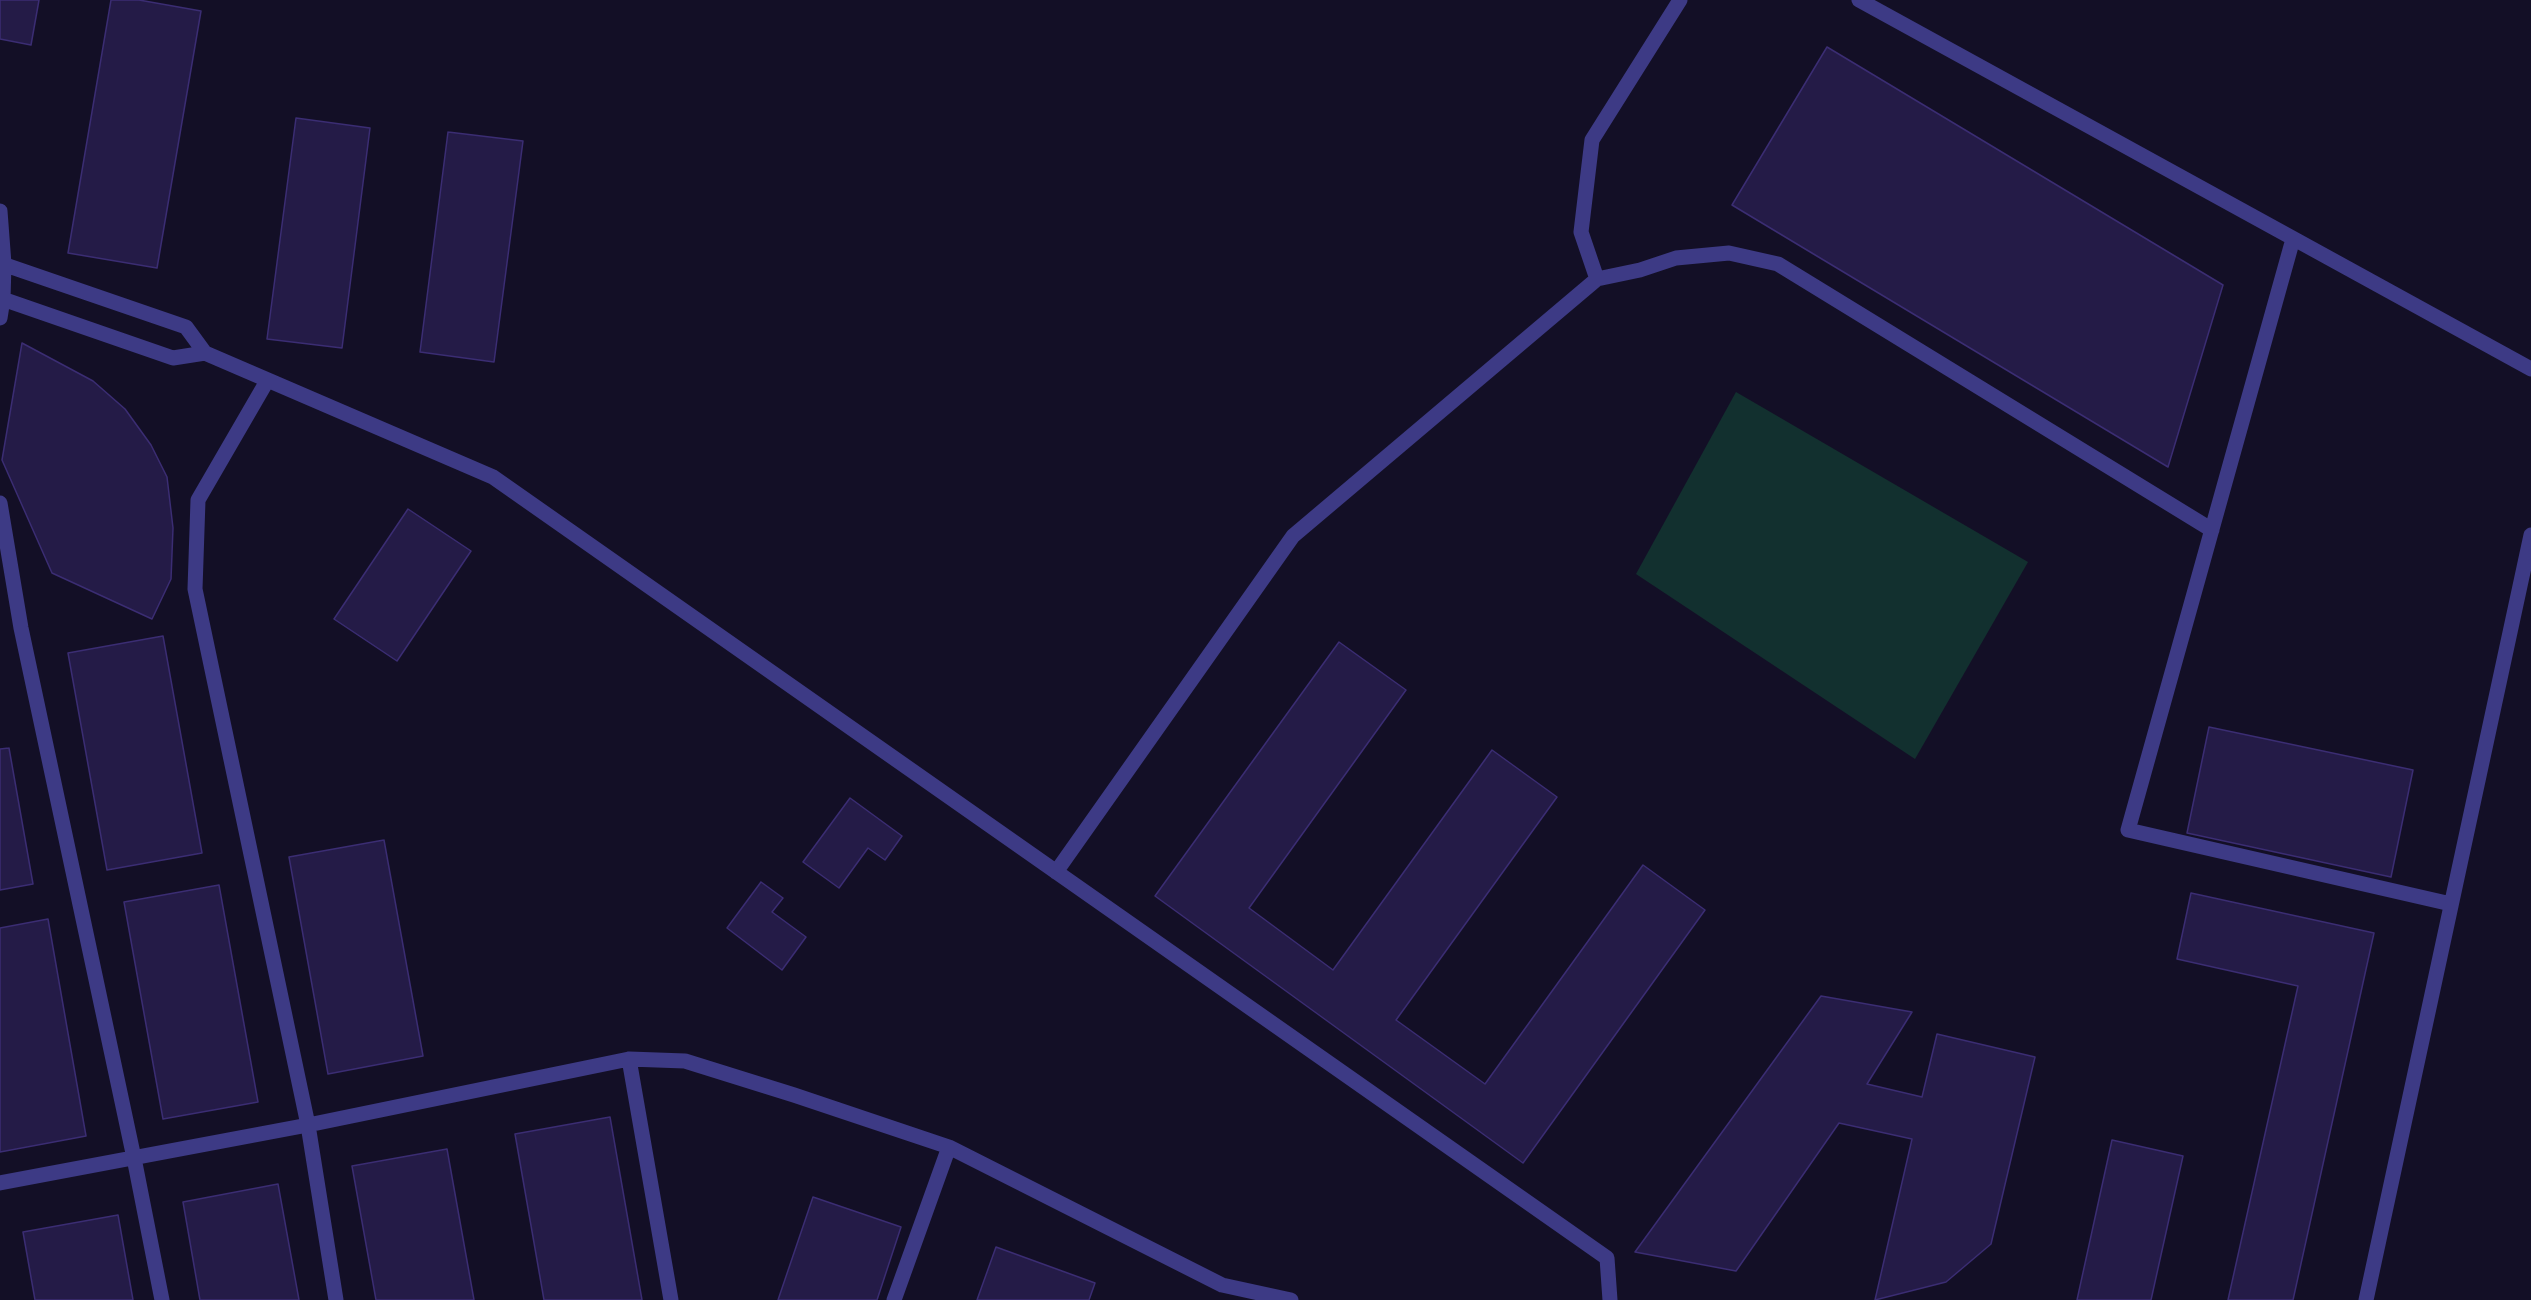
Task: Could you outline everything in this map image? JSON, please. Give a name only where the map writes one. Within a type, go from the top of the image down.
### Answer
[{"type":"street","points":[[1597,279],[1581,232],[1592,140],[1680,0]]},
{"type":"street","points":[[1858,0],[2531,369]]},
{"type":"street","points":[[0,211],[2,263],[0,318]]},
{"type":"street","points":[[2294,239],[2128,830],[2451,904]]},
{"type":"street","points":[[1056,872],[1293,536],[1597,279],[1640,270],[1676,258],[1729,253],[1778,264],[2212,530]]},
{"type":"street","points":[[2,263],[186,327],[205,353],[493,477],[1607,1258],[1610,1300]]},
{"type":"street","points":[[2,298],[173,358],[205,353]]},
{"type":"street","points":[[267,381],[198,500],[195,589],[308,1125],[336,1300]]},
{"type":"street","points":[[0,503],[21,627],[162,1300]]},
{"type":"street","points":[[2366,1300],[2531,535]]},
{"type":"street","points":[[629,1059],[671,1300]]},
{"type":"street","points":[[0,1183],[308,1125],[629,1059],[685,1061],[949,1147],[1222,1285],[1291,1300]]},
{"type":"street","points":[[894,1300],[949,1147]]},
{"type":"street","points":[[1218,1300],[1222,1285]]},
{"type":"green space","points":[[1736,392],[2028,562],[1915,759],[1636,574]]},
{"type":"building","points":[[0,0],[39,0],[31,45],[0,39]]},
{"type":"building","points":[[111,0],[139,0],[201,11],[157,268],[68,253]]},
{"type":"building","points":[[1827,47],[2223,285],[2168,467],[1732,205]]},
{"type":"building","points":[[296,118],[370,128],[342,348],[267,339]]},
{"type":"building","points":[[448,132],[523,141],[494,362],[420,352]]},
{"type":"building","points":[[22,343],[93,381],[125,409],[151,445],[167,477],[173,528],[171,579],[152,619],[52,573],[2,460]]},
{"type":"building","points":[[408,509],[471,551],[397,661],[334,619]]},
{"type":"building","points":[[163,636],[202,853],[107,870],[68,653]]},
{"type":"building","points":[[1339,642],[1406,690],[1249,908],[1333,970],[1492,750],[1557,797],[1396,1020],[1485,1084],[1643,865],[1705,910],[1523,1163],[1155,896]]},
{"type":"building","points":[[2209,727],[2413,770],[2391,877],[2187,833]]},
{"type":"building","points":[[9,748],[33,884],[0,890],[0,749]]},
{"type":"building","points":[[850,798],[902,836],[885,860],[868,848],[839,888],[803,862]]},
{"type":"building","points":[[384,840],[423,1056],[328,1074],[289,857]]},
{"type":"building","points":[[761,882],[783,898],[772,912],[806,937],[782,970],[727,928]]},
{"type":"building","points":[[219,885],[258,1102],[163,1119],[124,902]]},
{"type":"building","points":[[2191,893],[2374,933],[2293,1300],[2228,1300],[2298,986],[2177,959]]},
{"type":"building","points":[[48,919],[86,1136],[0,1152],[0,928]]},
{"type":"building","points":[[1821,996],[1912,1012],[1867,1084],[1922,1097],[1937,1034],[2035,1057],[1991,1244],[1946,1282],[1875,1300],[1912,1139],[1839,1123],[1736,1271],[1635,1252]]},
{"type":"building","points":[[610,1117],[642,1300],[544,1300],[515,1134]]},
{"type":"building","points":[[2112,1140],[2183,1156],[2151,1300],[2077,1300]]},
{"type":"building","points":[[447,1149],[474,1300],[376,1300],[352,1166]]},
{"type":"building","points":[[278,1184],[299,1300],[200,1300],[183,1202]]},
{"type":"building","points":[[813,1197],[901,1227],[877,1300],[778,1300]]},
{"type":"building","points":[[118,1215],[133,1300],[35,1300],[23,1232]]},
{"type":"building","points":[[996,1247],[1095,1283],[1089,1300],[977,1300]]}]
